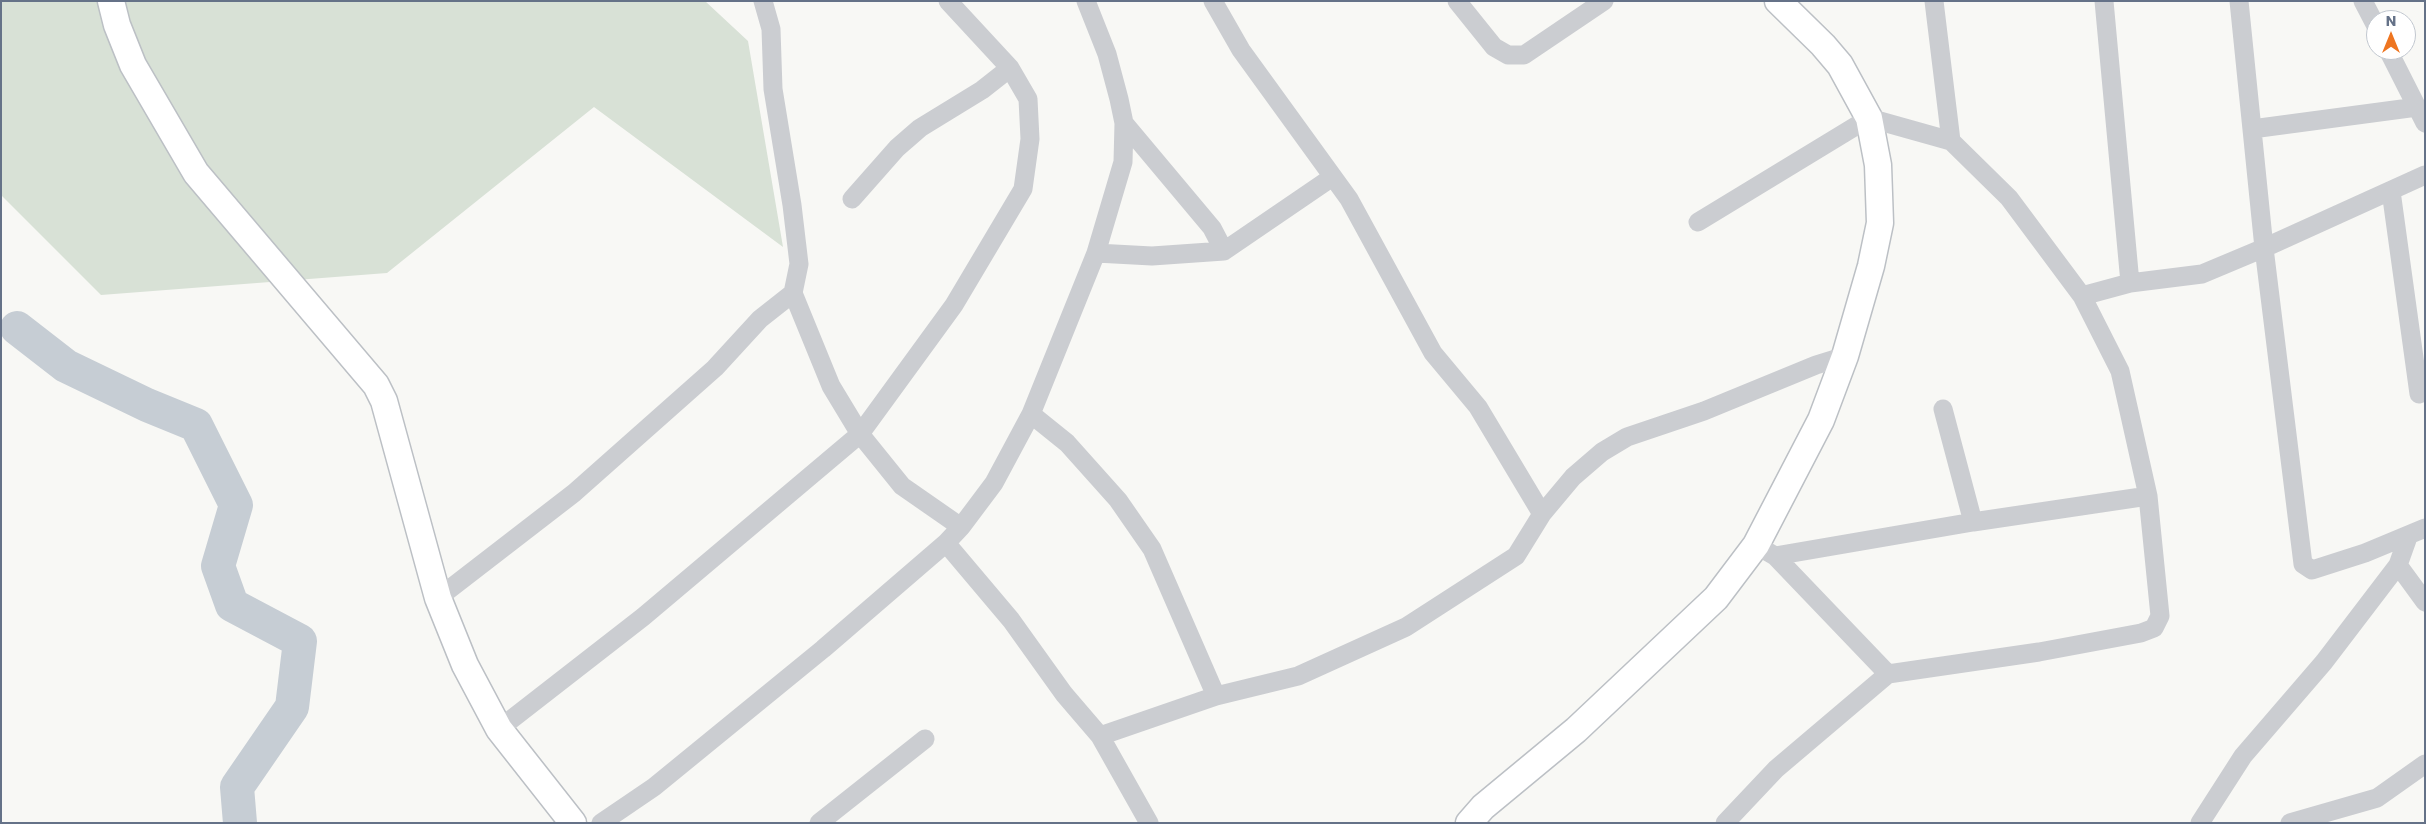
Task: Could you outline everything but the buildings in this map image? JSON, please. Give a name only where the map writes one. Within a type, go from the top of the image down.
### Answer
[{"type":"main road","points":[[111,1],[117,25],[132,65],[196,173],[376,385],[384,401],[438,598],[465,665],[499,729],[573,823]]},
{"type":"main road","points":[[1469,823],[1482,808],[1576,730],[1765,550],[1821,420],[1845,356],[1871,266],[1880,223],[1878,164],[1869,118],[1840,65],[1823,45],[1778,1]]},
{"type":"street","points":[[763,1],[771,29],[773,89],[792,205],[799,264],[793,293],[831,386],[860,434],[902,486],[961,527]]},
{"type":"street","points":[[499,729],[643,616],[860,434],[954,305],[1022,189],[1030,139],[1028,99],[1010,68],[948,1]]},
{"type":"street","points":[[601,823],[654,787],[823,649],[946,543],[961,527],[994,483],[1031,414],[1096,253],[1123,162],[1124,123],[1107,54],[1086,1]]},
{"type":"street","points":[[1457,1],[1494,47],[1508,55],[1524,55],[1604,1]]},
{"type":"street","points":[[1934,1],[1951,141]]},
{"type":"street","points":[[2104,1],[2130,283]]},
{"type":"street","points":[[2239,1],[2264,248],[2303,564],[2312,570],[2408,537],[2425,528]]},
{"type":"street","points":[[1216,2],[1241,50],[1331,178],[1349,199],[1433,353],[1478,406],[1542,514]]},
{"type":"street","points":[[2252,130],[2421,115],[2393,60]]},
{"type":"street","points":[[852,199],[897,148],[920,128],[982,90],[1010,68]]},
{"type":"street","points":[[1698,222],[1869,118],[1951,141],[2009,198],[2082,296],[2120,370],[2148,496],[2160,616],[2154,628],[2141,633],[2039,652],[1888,674],[1776,769],[1725,823]]},
{"type":"street","points":[[1124,123],[1212,228],[1224,251]]},
{"type":"street","points":[[2082,296],[2130,283],[2202,274],[2425,175]]},
{"type":"street","points":[[1096,253],[1152,256],[1224,251],[1331,178]]},
{"type":"street","points":[[2392,191],[2419,394]]},
{"type":"street","points":[[438,598],[574,493],[715,368],[760,319],[793,293]]},
{"type":"street","points":[[1100,736],[1216,696],[1298,676],[1406,627],[1516,556],[1542,514],[1573,477],[1602,452],[1627,437],[1704,410],[1816,365],[1845,356]]},
{"type":"street","points":[[1943,409],[1973,522]]},
{"type":"street","points":[[1031,414],[1067,443],[1118,500],[1152,550],[1216,696]]},
{"type":"street","points":[[1765,550],[2148,496]]},
{"type":"street","points":[[2200,823],[2243,756],[2324,662],[2398,565],[2408,537]]},
{"type":"street","points":[[946,543],[1011,620],[1064,694],[1100,736],[1150,823]]},
{"type":"street","points":[[1765,550],[1888,674]]},
{"type":"street","points":[[2398,565],[2425,602]]},
{"type":"street","points":[[819,823],[925,739]]},
{"type":"street","points":[[2290,823],[2377,798],[2425,764]]},
{"type":"shaded area","points":[[1,1],[705,1],[748,41],[783,247],[594,107],[387,273],[101,295],[1,195]]},
{"type":"waterway","points":[[17,328],[66,366],[147,405],[196,425],[236,505],[218,566],[232,605],[300,641],[292,707],[237,787],[240,823]]}]
